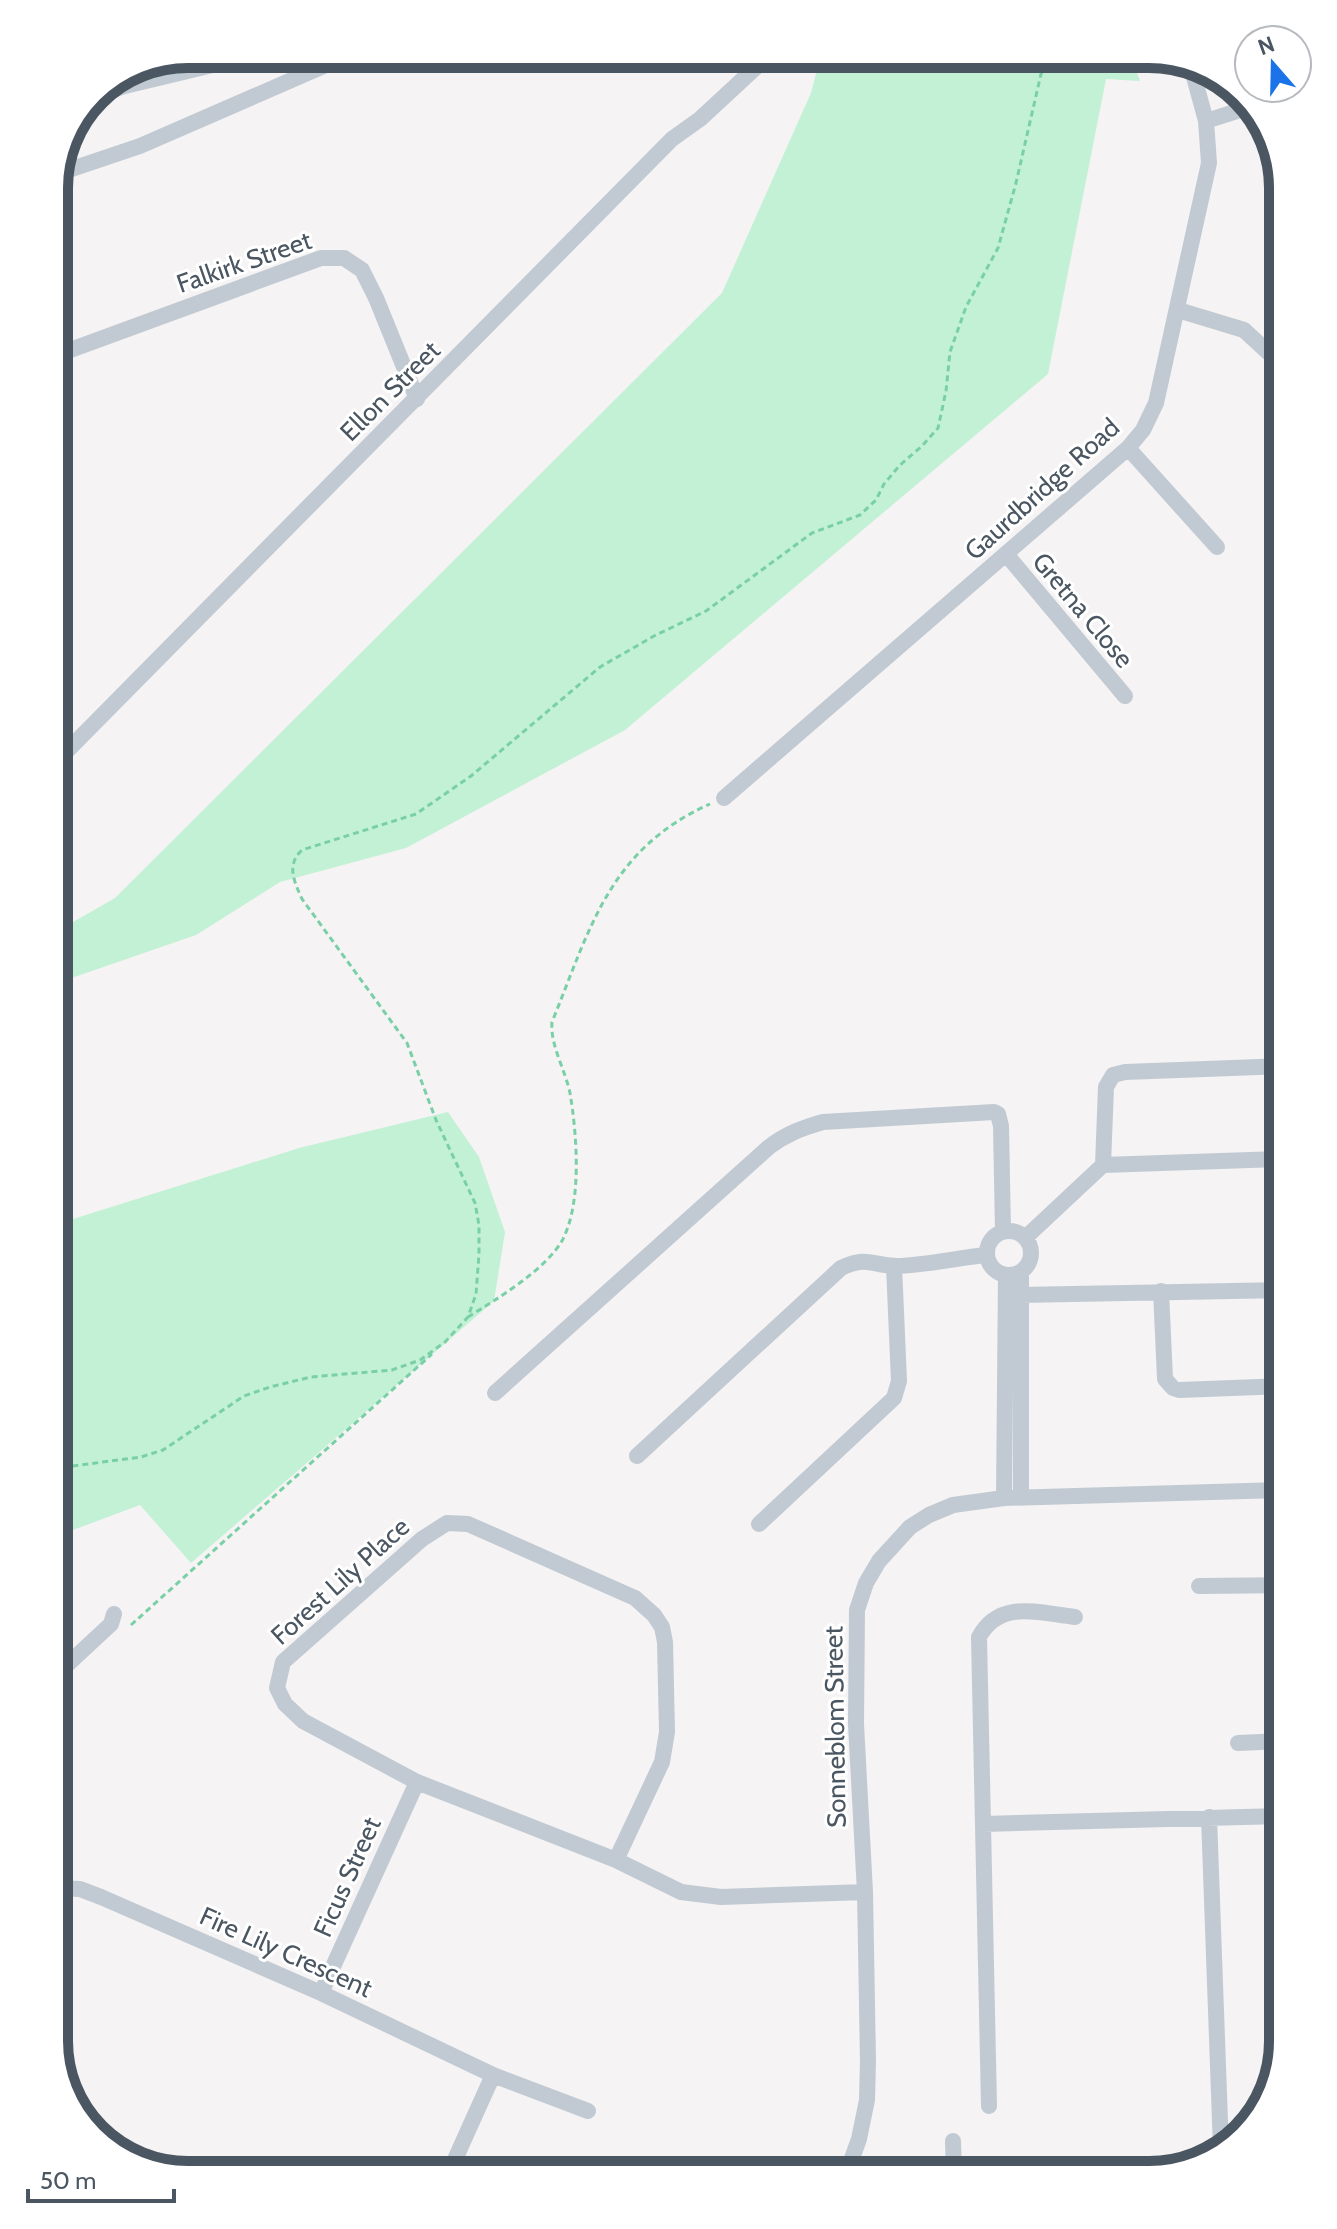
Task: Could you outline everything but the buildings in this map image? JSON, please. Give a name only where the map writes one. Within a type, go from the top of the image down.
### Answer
[{"type":"street","points":[[125,86],[200,68]]},
{"type":"street","points":[[70,170],[140,146],[319,68]]},
{"type":"street","name":"Ellon Street","points":[[68,750],[672,139],[700,119],[755,68]]},
{"type":"street","name":"Gaurdbridge Road","points":[[724,798],[1128,448],[1143,430],[1156,403],[1209,163],[1206,121],[1194,77]]},
{"type":"street","points":[[1206,121],[1240,110]]},
{"type":"street","name":"Falkirk Street","points":[[68,351],[321,258],[344,258],[362,270],[417,399]]},
{"type":"street","points":[[1178,310],[1244,330],[1269,353]]},
{"type":"street","points":[[1128,448],[1217,547]]},
{"type":"street","name":"Gretna Close","points":[[1006,554],[1125,696]]},
{"type":"street","points":[[1103,1165],[1106,1087],[1113,1075],[1269,1067]]},
{"type":"street","points":[[495,1393],[769,1147],[799,1128],[823,1122],[998,1114],[1001,1126],[1003,1232]]},
{"type":"street","points":[[1025,1238],[1103,1165],[1269,1159]]},
{"type":"street","points":[[1003,1232],[1019,1233],[1025,1238],[1031,1252],[1030,1260],[1013,1274],[992,1269],[986,1255],[991,1240],[1003,1232]]},
{"type":"street","points":[[637,1456],[832,1274],[855,1262],[869,1260],[894,1266],[986,1255]]},
{"type":"street","points":[[759,1524],[894,1398],[899,1381],[894,1266]]},
{"type":"street","points":[[1013,1274],[1019,1295],[1013,1418]]},
{"type":"street","points":[[1013,1274],[1013,1498]]},
{"type":"street","points":[[1019,1295],[1269,1290]]},
{"type":"street","points":[[1161,1291],[1165,1379],[1173,1388],[1269,1387]]},
{"type":"street","name":"Sonneblom Street","points":[[851,2161],[867,2100],[865,1892],[856,1724],[857,1610],[866,1583],[894,1542],[929,1515],[953,1505],[1013,1498],[1269,1490]]},
{"type":"street","name":"Forest Lily Place","points":[[616,1860],[662,1762],[667,1732],[662,1627],[648,1606],[635,1598],[468,1524],[447,1523],[422,1539],[283,1662],[277,1678],[280,1697],[303,1721],[417,1782],[616,1860],[681,1892],[721,1897],[865,1892]]},
{"type":"street","points":[[1199,1586],[1269,1585]]},
{"type":"street","points":[[989,2106],[979,1637],[986,1624],[1004,1613],[1020,1611],[1075,1617]]},
{"type":"street","points":[[68,1664],[111,1624],[114,1614]]},
{"type":"street","points":[[1238,1743],[1269,1742]]},
{"type":"street","name":"Ficus Street","points":[[321,1993],[417,1782]]},
{"type":"street","points":[[983,1824],[1269,1816]]},
{"type":"street","points":[[1209,1817],[1221,2137]]},
{"type":"street","name":"Fire Lily Crescent","points":[[68,1889],[80,1889],[101,1897],[321,1993],[493,2075],[588,2111]]},
{"type":"street","points":[[454,2161],[493,2075]]},
{"type":"street","points":[[953,2141],[954,2161]]},
{"type":"path","points":[[468,1317],[476,1294],[479,1254],[475,1203],[436,1120],[407,1043],[302,899],[293,880],[295,856],[302,850],[416,814],[471,776],[600,667],[706,611],[812,533],[860,515],[876,500],[884,484],[900,465],[938,428],[950,352],[966,307],[998,248],[1044,68]]},
{"type":"path","points":[[123,1632],[445,1342],[468,1317],[543,1263],[562,1241],[571,1217],[576,1158],[571,1097],[565,1068],[551,1035],[552,1022],[601,903],[630,862],[653,838],[682,817],[724,798]]},
{"type":"path","points":[[68,1467],[141,1457],[163,1450],[244,1396],[311,1377],[392,1370],[420,1360],[445,1342]]},
{"type":"green space","points":[[817,68],[1136,68],[1140,81],[1106,79],[1048,374],[625,730],[406,848],[280,882],[196,935],[68,979],[68,925],[115,898],[722,293],[811,93]]},
{"type":"green space","points":[[448,1112],[479,1157],[505,1232],[494,1301],[191,1563],[140,1505],[68,1532],[68,1221],[299,1148]]}]
